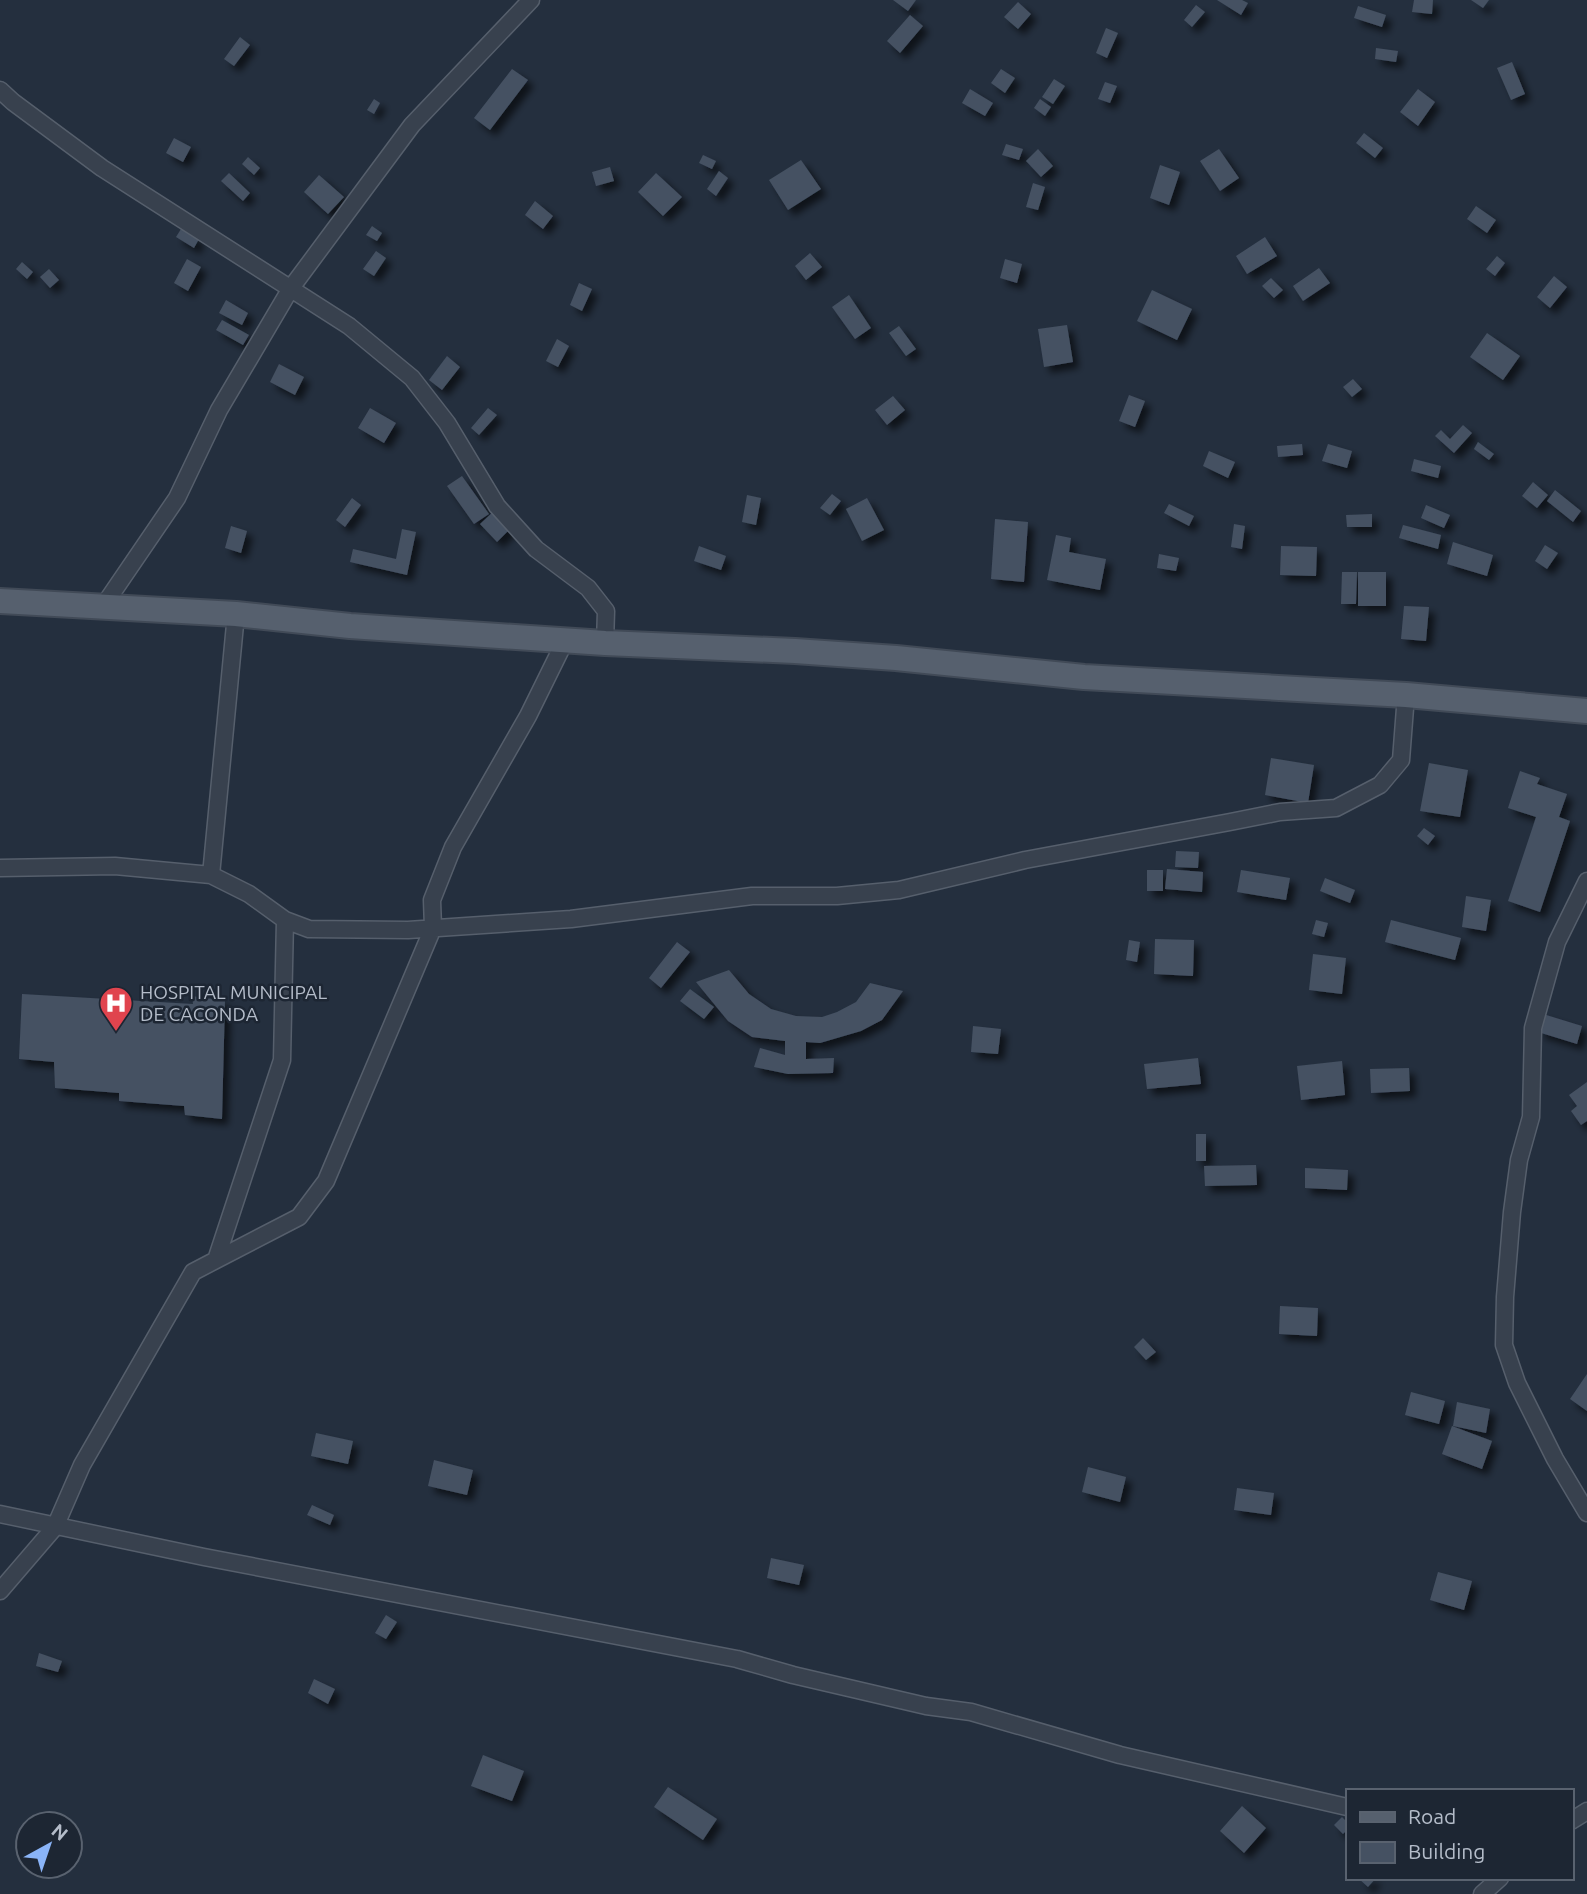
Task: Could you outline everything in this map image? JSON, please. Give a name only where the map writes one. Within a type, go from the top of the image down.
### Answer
[{"type":"main road","points":[[0,601],[236,614],[350,626],[605,643],[795,651],[1084,677],[1406,695],[1587,710]]},
{"type":"street","points":[[104,605],[177,498],[219,410],[291,288],[412,125],[531,0]]},
{"type":"street","points":[[0,90],[102,168],[349,326],[412,378],[447,424],[497,506],[536,549],[588,588],[606,611],[605,643]]},
{"type":"street","points":[[211,875],[236,614]]},
{"type":"street","points":[[0,1591],[55,1527],[82,1465],[193,1272],[299,1217],[313,1201],[331,1169],[433,928],[432,900],[453,847],[528,716],[565,640]]},
{"type":"street","points":[[0,868],[115,866],[211,875],[249,894],[285,920],[309,929],[408,930],[570,919],[752,896],[837,896],[899,890],[1025,860],[1230,821],[1280,812],[1336,808],[1380,785],[1401,760],[1406,695]]},
{"type":"street","points":[[1587,881],[1557,942],[1532,1028],[1531,1117],[1519,1160],[1505,1297],[1504,1345],[1517,1383],[1555,1460],[1587,1513]]},
{"type":"street","points":[[216,1260],[282,1060],[285,920]]},
{"type":"street","points":[[0,1514],[55,1527],[737,1659],[926,1706],[971,1712],[1120,1755],[1346,1807]]},
{"type":"street","points":[[1482,1894],[1498,1880]]},
{"type":"building","points":[[893,0],[916,0],[908,11]]},
{"type":"building","points":[[1217,0],[1242,0],[1248,3],[1241,15]]},
{"type":"building","points":[[1414,0],[1433,0],[1432,14],[1412,12]]},
{"type":"building","points":[[1471,0],[1489,0],[1483,8]]},
{"type":"building","points":[[1018,2],[1031,14],[1018,29],[1004,17]]},
{"type":"building","points":[[1196,5],[1205,12],[1192,27],[1184,20]]},
{"type":"building","points":[[1358,6],[1386,15],[1382,27],[1354,18]]},
{"type":"building","points":[[910,15],[923,26],[900,53],[887,41]]},
{"type":"building","points":[[1106,28],[1118,33],[1107,58],[1096,53]]},
{"type":"building","points":[[240,37],[250,45],[234,66],[224,59]]},
{"type":"building","points":[[1376,48],[1398,51],[1396,62],[1375,59]]},
{"type":"building","points":[[1512,62],[1525,94],[1511,100],[1497,68]]},
{"type":"building","points":[[512,69],[528,80],[490,130],[474,118]]},
{"type":"building","points":[[1001,69],[1015,78],[1005,93],[991,83]]},
{"type":"building","points":[[1054,79],[1065,86],[1053,104],[1042,97]]},
{"type":"building","points":[[1105,82],[1117,86],[1110,103],[1098,99]]},
{"type":"building","points":[[970,89],[993,103],[985,116],[962,103]]},
{"type":"building","points":[[1418,89],[1435,102],[1418,126],[1400,112]]},
{"type":"building","points":[[374,99],[380,103],[374,114],[367,110]]},
{"type":"building","points":[[1040,99],[1051,107],[1045,116],[1034,108]]},
{"type":"building","points":[[1364,133],[1383,148],[1375,158],[1356,143]]},
{"type":"building","points":[[174,138],[191,147],[183,162],[166,153]]},
{"type":"building","points":[[1006,144],[1023,149],[1019,160],[1002,155]]},
{"type":"building","points":[[1038,149],[1053,166],[1041,177],[1026,161]]},
{"type":"building","points":[[1219,149],[1239,178],[1220,191],[1200,161]]},
{"type":"building","points":[[703,155],[716,161],[712,169],[699,163]]},
{"type":"building","points":[[248,157],[260,168],[254,175],[242,164]]},
{"type":"building","points":[[801,160],[821,189],[788,210],[769,180]]},
{"type":"building","points":[[1160,165],[1180,172],[1169,205],[1150,198]]},
{"type":"building","points":[[610,167],[614,181],[596,186],[592,172]]},
{"type":"building","points":[[719,171],[728,178],[716,196],[707,189]]},
{"type":"building","points":[[229,173],[250,193],[243,201],[221,181]]},
{"type":"building","points":[[656,173],[682,197],[663,216],[638,192]]},
{"type":"building","points":[[319,175],[344,197],[328,214],[304,192]]},
{"type":"building","points":[[1033,183],[1045,187],[1038,210],[1026,207]]},
{"type":"building","points":[[535,201],[553,216],[543,229],[525,215]]},
{"type":"building","points":[[1476,206],[1496,220],[1487,233],[1467,219]]},
{"type":"building","points":[[372,226],[382,233],[377,241],[366,235]]},
{"type":"building","points":[[181,229],[199,239],[194,248],[176,237]]},
{"type":"building","points":[[1265,237],[1277,256],[1247,274],[1236,256]]},
{"type":"building","points":[[376,251],[386,258],[374,276],[363,269]]},
{"type":"building","points":[[810,253],[822,267],[806,280],[795,266]]},
{"type":"building","points":[[1497,256],[1505,263],[1495,276],[1486,269]]},
{"type":"building","points":[[187,259],[201,267],[188,291],[174,283]]},
{"type":"building","points":[[1005,259],[1022,264],[1017,283],[1000,278]]},
{"type":"building","points":[[22,262],[33,272],[27,279],[16,269]]},
{"type":"building","points":[[1319,268],[1330,283],[1303,301],[1293,286]]},
{"type":"building","points":[[49,269],[59,280],[50,288],[40,277]]},
{"type":"building","points":[[1554,276],[1567,287],[1550,308],[1537,297]]},
{"type":"building","points":[[1271,278],[1283,290],[1274,298],[1262,286]]},
{"type":"building","points":[[579,283],[592,289],[582,311],[570,305]]},
{"type":"building","points":[[1152,290],[1192,309],[1177,340],[1137,321]]},
{"type":"building","points":[[849,295],[871,328],[855,339],[832,307]]},
{"type":"building","points":[[226,300],[248,313],[242,325],[219,313]]},
{"type":"building","points":[[222,320],[249,335],[243,345],[216,330]]},
{"type":"building","points":[[1067,325],[1073,362],[1044,367],[1038,329]]},
{"type":"building","points":[[899,326],[916,349],[906,356],[889,333]]},
{"type":"building","points":[[1487,333],[1520,356],[1503,380],[1470,357]]},
{"type":"building","points":[[557,339],[569,346],[558,367],[546,361]]},
{"type":"building","points":[[447,356],[460,367],[442,390],[429,380]]},
{"type":"building","points":[[279,364],[304,377],[295,395],[270,382]]},
{"type":"building","points":[[1353,379],[1362,389],[1352,397],[1343,387]]},
{"type":"building","points":[[1129,395],[1145,401],[1135,427],[1119,421]]},
{"type":"building","points":[[893,396],[905,410],[887,425],[875,410]]},
{"type":"building","points":[[370,408],[396,423],[384,443],[358,428]]},
{"type":"building","points":[[488,408],[497,415],[479,435],[471,428]]},
{"type":"building","points":[[1463,425],[1472,433],[1454,453],[1435,436],[1441,430],[1450,439]]},
{"type":"building","points":[[1478,442],[1494,454],[1489,460],[1474,449]]},
{"type":"building","points":[[1302,444],[1303,455],[1278,457],[1277,446]]},
{"type":"building","points":[[1328,444],[1352,451],[1347,468],[1322,461]]},
{"type":"building","points":[[1209,451],[1235,462],[1228,478],[1203,466]]},
{"type":"building","points":[[1414,459],[1441,466],[1438,478],[1411,471]]},
{"type":"building","points":[[462,476],[489,514],[474,524],[447,486]]},
{"type":"building","points":[[1533,482],[1548,495],[1537,508],[1522,496]]},
{"type":"building","points":[[1555,490],[1581,511],[1573,522],[1547,501]]},
{"type":"building","points":[[832,494],[841,501],[830,515],[820,508]]},
{"type":"building","points":[[747,495],[761,498],[756,525],[742,522]]},
{"type":"building","points":[[352,498],[361,505],[345,527],[336,520]]},
{"type":"building","points":[[867,498],[884,530],[862,541],[846,509]]},
{"type":"building","points":[[1169,504],[1194,516],[1189,526],[1164,513]]},
{"type":"building","points":[[1426,505],[1450,515],[1444,528],[1421,518]]},
{"type":"building","points":[[494,511],[511,528],[497,542],[480,524]]},
{"type":"building","points":[[1372,514],[1372,527],[1347,527],[1346,515]]},
{"type":"building","points":[[995,519],[1028,522],[1024,582],[991,579]]},
{"type":"building","points":[[1234,524],[1245,526],[1242,549],[1231,547]]},
{"type":"building","points":[[1403,525],[1441,535],[1438,549],[1399,538]]},
{"type":"building","points":[[231,526],[247,531],[241,553],[225,548]]},
{"type":"building","points":[[402,529],[416,532],[407,575],[350,562],[353,549],[396,559]]},
{"type":"building","points":[[1056,535],[1071,538],[1069,552],[1106,559],[1100,590],[1047,580]]},
{"type":"building","points":[[1453,542],[1493,555],[1487,576],[1447,564]]},
{"type":"building","points":[[1545,545],[1558,553],[1547,569],[1535,561]]},
{"type":"building","points":[[699,546],[726,556],[721,570],[694,561]]},
{"type":"building","points":[[1281,546],[1317,547],[1316,576],[1280,575]]},
{"type":"building","points":[[1159,554],[1179,558],[1176,571],[1157,568]]},
{"type":"building","points":[[1342,572],[1357,572],[1356,604],[1341,604]]},
{"type":"building","points":[[1358,572],[1386,572],[1386,606],[1358,606]]},
{"type":"building","points":[[1404,606],[1429,607],[1426,641],[1401,639]]},
{"type":"building","points":[[1271,758],[1314,765],[1308,803],[1265,795]]},
{"type":"building","points":[[1429,763],[1468,770],[1460,817],[1420,811]]},
{"type":"building","points":[[1520,771],[1540,778],[1537,784],[1567,794],[1559,817],[1570,821],[1540,912],[1508,901],[1536,817],[1508,808]]},
{"type":"building","points":[[1424,828],[1435,836],[1428,845],[1417,836]]},
{"type":"building","points":[[1176,851],[1199,852],[1198,868],[1175,867]]},
{"type":"building","points":[[1167,869],[1203,872],[1202,892],[1165,889]]},
{"type":"building","points":[[1147,870],[1163,870],[1163,891],[1147,891]]},
{"type":"building","points":[[1241,870],[1290,878],[1286,900],[1237,892]]},
{"type":"building","points":[[1325,878],[1355,890],[1350,903],[1320,891]]},
{"type":"building","points":[[1466,896],[1491,900],[1486,931],[1462,927]]},
{"type":"building","points":[[1316,920],[1328,923],[1324,937],[1312,934]]},
{"type":"building","points":[[1391,920],[1461,938],[1455,960],[1385,942]]},
{"type":"building","points":[[1155,939],[1194,940],[1193,976],[1154,974]]},
{"type":"building","points":[[1129,940],[1140,942],[1137,962],[1126,960]]},
{"type":"building","points":[[677,942],[690,952],[661,988],[649,978]]},
{"type":"building","points":[[1313,954],[1346,958],[1342,994],[1309,990]]},
{"type":"building","points":[[729,970],[749,994],[771,1009],[796,1016],[822,1017],[837,1012],[856,1002],[870,983],[903,991],[882,1020],[861,1031],[820,1043],[806,1042],[806,1059],[834,1058],[833,1073],[788,1074],[754,1067],[760,1048],[785,1055],[785,1041],[752,1037],[728,1021],[696,982]]},
{"type":"building","points":[[690,989],[714,1007],[704,1019],[680,1001]]},
{"type":"building","points":[[22,994],[193,1004],[192,996],[225,1001],[222,1119],[185,1115],[184,1106],[119,1101],[119,1093],[55,1088],[54,1062],[19,1059]]},
{"type":"building","points":[[1543,1014],[1582,1026],[1577,1044],[1538,1032]]},
{"type":"building","points":[[973,1026],[1001,1029],[998,1054],[971,1052]]},
{"type":"building","points":[[1198,1058],[1201,1084],[1147,1089],[1144,1064]]},
{"type":"building","points":[[1342,1061],[1345,1095],[1301,1100],[1297,1066]]},
{"type":"building","points":[[1409,1068],[1410,1091],[1371,1093],[1370,1069]]},
{"type":"building","points":[[1587,1082],[1587,1121],[1581,1125],[1571,1111],[1577,1106],[1569,1095]]},
{"type":"building","points":[[1196,1134],[1206,1134],[1206,1161],[1196,1161]]},
{"type":"building","points":[[1256,1165],[1257,1185],[1205,1186],[1204,1166]]},
{"type":"building","points":[[1305,1168],[1348,1170],[1347,1190],[1305,1188]]},
{"type":"building","points":[[1280,1306],[1318,1308],[1317,1336],[1279,1334]]},
{"type":"building","points":[[1143,1338],[1156,1352],[1146,1360],[1134,1347]]},
{"type":"building","points":[[1587,1374],[1587,1411],[1570,1399]]},
{"type":"building","points":[[1411,1392],[1445,1401],[1439,1424],[1405,1415]]},
{"type":"building","points":[[1457,1402],[1490,1409],[1486,1433],[1453,1426]]},
{"type":"building","points":[[1452,1426],[1492,1441],[1482,1469],[1442,1454]]},
{"type":"building","points":[[316,1433],[353,1441],[348,1464],[311,1456]]},
{"type":"building","points":[[434,1460],[473,1470],[467,1495],[428,1486]]},
{"type":"building","points":[[1088,1467],[1126,1477],[1120,1502],[1082,1492]]},
{"type":"building","points":[[1237,1488],[1274,1493],[1271,1515],[1234,1510]]},
{"type":"building","points":[[312,1505],[334,1515],[330,1525],[307,1515]]},
{"type":"building","points":[[771,1558],[804,1565],[799,1585],[767,1578]]},
{"type":"building","points":[[1438,1572],[1472,1581],[1464,1610],[1430,1600]]},
{"type":"building","points":[[386,1615],[397,1622],[386,1639],[375,1633]]},
{"type":"building","points":[[39,1653],[62,1661],[58,1672],[36,1666]]},
{"type":"building","points":[[314,1679],[335,1689],[328,1704],[308,1693]]},
{"type":"building","points":[[483,1755],[524,1771],[512,1801],[471,1786]]},
{"type":"building","points":[[668,1787],[717,1819],[703,1840],[654,1807]]},
{"type":"building","points":[[1242,1806],[1266,1828],[1244,1853],[1220,1831]]},
{"type":"building","points":[[1342,1817],[1346,1821],[1346,1831],[1343,1834],[1334,1825]]},
{"type":"building","points":[[1360,1880],[1374,1880],[1368,1887]]},
{"type":"place","name":"HOSPITAL MUNICIPAL DE CACONDA","points":[[116,1033]]}]
